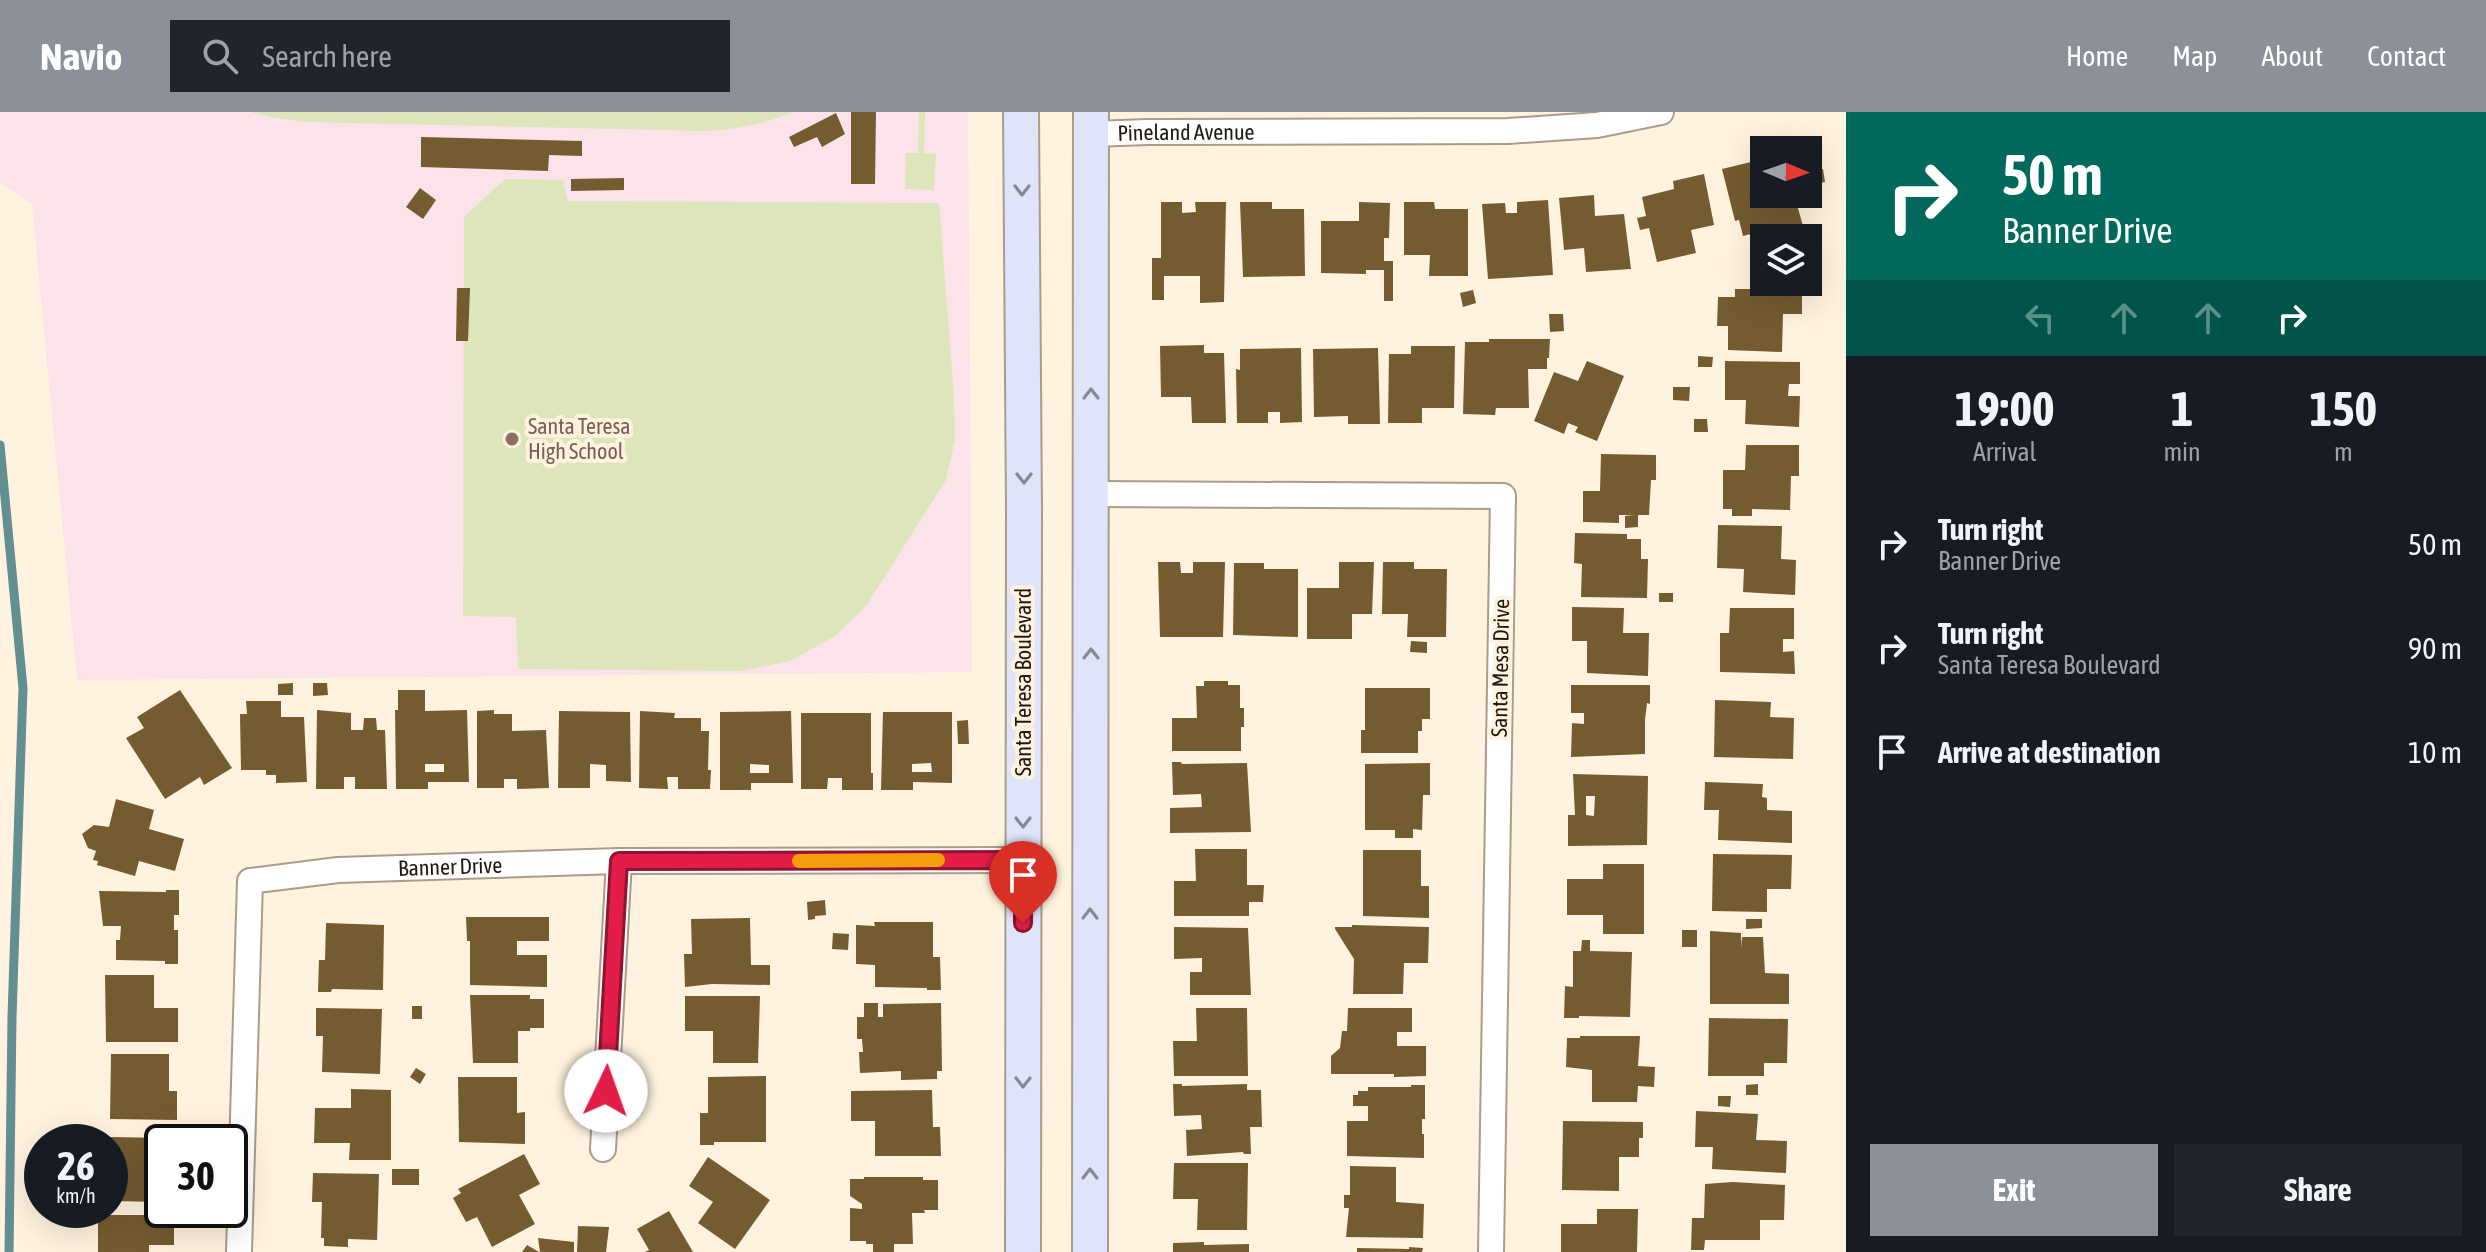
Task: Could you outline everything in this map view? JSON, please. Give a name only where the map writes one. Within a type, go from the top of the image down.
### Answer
[{"type":"main road","name":"Santa Teresa Boulevard","points":[[1021,112],[1023,1252]]},
{"type":"main road","points":[[1090,1252],[1091,123]]},
{"type":"street","name":"Pineland Avenue","points":[[1091,123],[1148,132],[1508,131],[1597,125],[1661,112]]},
{"type":"street","name":"Santa Mesa Drive","points":[[1091,494],[1503,496],[1491,1252]]},
{"type":"street","name":"Banner Drive","points":[[239,1252],[250,881],[338,870],[619,861],[1023,860]]},
{"type":"street","points":[[603,1149],[619,861]]},
{"type":"shaded area","name":"Santa Teresa High School","points":[[0,112],[968,112],[972,672],[77,680],[32,204],[0,183]]},
{"type":"green space","points":[[251,112],[793,112],[750,126],[704,131],[306,122]]},
{"type":"green space","points":[[919,112],[925,112],[924,153],[936,154],[934,190],[905,189],[906,153],[918,153]]},
{"type":"green space","points":[[505,179],[563,180],[568,201],[939,203],[954,397],[955,440],[946,480],[866,606],[835,636],[790,661],[741,671],[518,669],[516,617],[463,616],[464,217]]},
{"type":"building","points":[[851,112],[876,112],[875,184],[851,184]]},
{"type":"building","points":[[836,113],[845,134],[822,147],[817,137],[794,147],[789,137]]},
{"type":"building","points":[[421,137],[582,141],[582,156],[549,155],[548,171],[421,167]]},
{"type":"building","points":[[1750,162],[1750,208],[1798,208],[1802,224],[1750,224],[1750,234],[1743,236],[1739,220],[1735,221],[1722,169]]},
{"type":"building","points":[[1704,174],[1714,225],[1691,230],[1696,253],[1657,262],[1649,228],[1640,230],[1637,218],[1646,216],[1642,197],[1674,189],[1673,181]]},
{"type":"building","points":[[624,178],[624,190],[571,191],[571,179]]},
{"type":"building","points":[[420,188],[436,200],[423,219],[406,207]]},
{"type":"building","points":[[1594,195],[1595,216],[1624,214],[1631,269],[1586,272],[1584,248],[1564,250],[1559,198]]},
{"type":"building","points":[[1548,200],[1553,275],[1488,279],[1482,204],[1505,203],[1506,213],[1517,213],[1517,202]]},
{"type":"building","points":[[1161,202],[1182,202],[1182,213],[1196,212],[1195,202],[1226,202],[1224,302],[1200,303],[1200,276],[1164,276],[1164,300],[1152,300],[1152,258],[1161,258]]},
{"type":"building","points":[[1240,202],[1272,202],[1272,209],[1304,209],[1305,276],[1243,277]]},
{"type":"building","points":[[1359,202],[1390,203],[1389,238],[1384,238],[1384,261],[1393,261],[1393,301],[1384,301],[1384,270],[1366,270],[1366,274],[1321,273],[1321,221],[1359,221]]},
{"type":"building","points":[[1404,202],[1434,202],[1435,209],[1468,209],[1468,276],[1429,276],[1430,255],[1404,255]]},
{"type":"building","points":[[457,288],[470,288],[468,341],[456,341]]},
{"type":"building","points":[[1735,289],[1750,289],[1750,296],[1802,296],[1802,314],[1783,314],[1782,352],[1728,350],[1728,326],[1717,326],[1718,297],[1735,297]]},
{"type":"building","points":[[1473,290],[1476,303],[1463,307],[1460,293]]},
{"type":"building","points":[[1549,314],[1563,314],[1564,331],[1550,332]]},
{"type":"building","points":[[1489,339],[1550,339],[1547,369],[1528,369],[1529,408],[1496,408],[1495,415],[1463,414],[1465,342],[1489,342]]},
{"type":"building","points":[[1204,345],[1204,353],[1224,353],[1226,423],[1192,423],[1191,397],[1161,397],[1160,346]]},
{"type":"building","points":[[1411,346],[1455,346],[1454,408],[1422,408],[1422,423],[1388,423],[1389,354],[1411,354]]},
{"type":"building","points":[[1301,348],[1302,422],[1280,423],[1280,412],[1268,412],[1268,423],[1237,423],[1236,369],[1240,370],[1240,349]]},
{"type":"building","points":[[1378,348],[1380,424],[1348,424],[1348,416],[1314,417],[1313,349]]},
{"type":"building","points":[[1698,356],[1713,357],[1712,367],[1698,367]]},
{"type":"building","points":[[1587,361],[1624,376],[1597,441],[1575,432],[1578,427],[1568,423],[1564,434],[1534,421],[1554,372],[1578,381]]},
{"type":"building","points":[[1725,361],[1800,362],[1800,384],[1789,384],[1788,396],[1800,396],[1799,427],[1745,424],[1746,400],[1725,400]]},
{"type":"building","points":[[1673,387],[1690,387],[1689,401],[1673,400]]},
{"type":"building","points":[[1694,419],[1707,419],[1708,432],[1694,432]]},
{"type":"building","points":[[1746,445],[1799,445],[1799,476],[1791,476],[1790,510],[1752,509],[1752,516],[1732,516],[1732,509],[1723,509],[1723,470],[1745,470]]},
{"type":"building","points":[[1601,454],[1656,455],[1656,480],[1651,480],[1649,515],[1638,515],[1638,527],[1625,528],[1625,516],[1634,515],[1619,515],[1619,523],[1583,522],[1583,491],[1600,491]]},
{"type":"building","points":[[1718,525],[1782,526],[1781,559],[1796,560],[1795,595],[1743,592],[1744,569],[1717,568]]},
{"type":"building","points":[[1575,533],[1627,534],[1627,539],[1641,539],[1641,559],[1648,559],[1647,598],[1581,597],[1582,564],[1574,563]]},
{"type":"building","points":[[1158,562],[1180,562],[1181,573],[1193,573],[1193,562],[1225,562],[1223,637],[1160,637]]},
{"type":"building","points":[[1339,562],[1374,562],[1372,614],[1352,614],[1352,639],[1307,639],[1307,588],[1339,588]]},
{"type":"building","points":[[1383,562],[1414,562],[1414,569],[1447,569],[1446,637],[1407,637],[1408,614],[1382,614]]},
{"type":"building","points":[[1234,563],[1264,563],[1264,569],[1298,569],[1298,637],[1233,635]]},
{"type":"building","points":[[1659,593],[1673,593],[1673,602],[1659,602]]},
{"type":"building","points":[[1572,607],[1624,608],[1623,633],[1649,633],[1648,676],[1587,673],[1587,641],[1572,641]]},
{"type":"building","points":[[1730,608],[1794,608],[1794,639],[1783,639],[1783,652],[1794,651],[1795,674],[1720,672],[1720,633],[1729,633]]},
{"type":"building","points":[[1411,641],[1427,642],[1427,653],[1410,652]]},
{"type":"building","points":[[1204,681],[1228,681],[1228,685],[1240,685],[1240,708],[1244,708],[1241,751],[1172,751],[1172,718],[1197,718],[1196,686],[1204,686]]},
{"type":"building","points":[[293,683],[293,695],[278,695],[278,684]]},
{"type":"building","points":[[313,683],[327,683],[328,695],[313,696]]},
{"type":"building","points":[[1571,685],[1650,685],[1650,704],[1647,703],[1645,720],[1645,754],[1571,757],[1572,723],[1584,724],[1584,713],[1571,713]]},
{"type":"building","points":[[1365,688],[1430,688],[1430,719],[1422,719],[1422,731],[1418,731],[1418,753],[1361,753],[1361,730],[1365,730]]},
{"type":"building","points":[[180,690],[232,768],[204,785],[200,777],[165,799],[126,738],[144,728],[137,717]]},
{"type":"building","points":[[398,690],[425,690],[425,711],[467,710],[469,782],[428,782],[428,789],[396,789],[395,710],[398,710]],"holes":[[[425,764],[444,764],[444,772],[425,772]]]},
{"type":"building","points":[[1715,700],[1771,702],[1770,717],[1794,718],[1793,759],[1714,757]]},
{"type":"building","points":[[246,701],[281,701],[281,717],[304,717],[307,782],[276,783],[276,775],[266,775],[266,770],[241,770],[240,714],[247,714]]},
{"type":"building","points":[[317,710],[351,713],[351,730],[363,730],[364,718],[376,718],[377,730],[385,730],[387,789],[355,789],[355,777],[344,777],[344,789],[316,789]]},
{"type":"building","points":[[494,710],[494,714],[512,714],[512,731],[546,730],[549,788],[517,789],[517,779],[504,779],[504,788],[477,788],[477,711]]},
{"type":"building","points":[[559,711],[630,712],[631,782],[606,781],[606,765],[590,764],[590,788],[558,788]]},
{"type":"building","points":[[640,711],[675,713],[674,718],[701,718],[701,731],[709,731],[710,789],[678,789],[678,777],[667,777],[668,789],[639,788]]},
{"type":"building","points":[[791,711],[793,783],[751,783],[751,790],[720,790],[720,712]],"holes":[[[750,764],[769,765],[769,773],[750,773]]]},
{"type":"building","points":[[883,712],[952,712],[952,783],[913,782],[913,790],[881,790]],"holes":[[[931,763],[932,772],[912,772],[912,764]]]},
{"type":"building","points":[[801,713],[871,713],[873,790],[842,790],[842,778],[828,778],[827,789],[801,789]]},
{"type":"building","points":[[968,720],[969,744],[958,744],[957,721]]},
{"type":"building","points":[[1172,762],[1247,763],[1251,832],[1170,833],[1170,808],[1202,807],[1201,794],[1173,795]]},
{"type":"building","points":[[1430,763],[1430,795],[1423,795],[1422,830],[1413,829],[1413,838],[1395,838],[1395,830],[1365,830],[1365,764]]},
{"type":"building","points":[[1573,774],[1648,776],[1647,845],[1568,846],[1568,815],[1575,815]],"holes":[[[1586,796],[1595,796],[1594,816],[1586,815]]]},
{"type":"building","points":[[1705,782],[1763,784],[1762,797],[1767,798],[1767,810],[1792,811],[1792,843],[1718,840],[1719,810],[1704,810]]},
{"type":"building","points":[[116,799],[154,810],[149,829],[184,839],[175,871],[139,861],[135,876],[97,865],[98,861],[93,860],[96,851],[88,848],[82,834],[94,825],[109,827]]},
{"type":"building","points":[[1195,849],[1247,849],[1247,885],[1264,885],[1263,902],[1249,902],[1249,916],[1174,916],[1174,881],[1196,881]]},
{"type":"building","points":[[1363,850],[1421,850],[1421,886],[1429,886],[1429,918],[1363,916]]},
{"type":"building","points":[[1713,854],[1792,855],[1791,889],[1767,889],[1767,912],[1712,911]]},
{"type":"building","points":[[1603,864],[1644,864],[1644,934],[1603,934],[1603,915],[1567,915],[1567,879],[1603,879]]},
{"type":"building","points":[[179,890],[179,915],[174,915],[174,930],[178,930],[178,964],[116,960],[116,940],[120,940],[121,926],[103,926],[99,891]]},
{"type":"building","points":[[825,900],[826,915],[808,920],[807,902]]},
{"type":"building","points":[[466,917],[549,917],[549,941],[517,941],[517,955],[547,955],[547,987],[470,985],[470,941],[467,941]]},
{"type":"building","points":[[750,918],[751,965],[770,965],[770,985],[685,987],[684,954],[692,954],[691,919]]},
{"type":"building","points":[[1746,919],[1762,919],[1762,928],[1746,929]]},
{"type":"building","points":[[874,922],[933,922],[933,957],[940,957],[941,990],[875,987],[875,965],[856,964],[856,925],[875,926]]},
{"type":"building","points":[[326,923],[384,925],[383,990],[332,989],[331,992],[318,992],[319,960],[325,960]]},
{"type":"building","points":[[1352,925],[1429,927],[1428,963],[1404,963],[1403,994],[1353,994],[1354,959],[1335,929]]},
{"type":"building","points":[[1174,927],[1248,928],[1251,995],[1190,995],[1190,972],[1202,972],[1202,958],[1174,959]]},
{"type":"building","points":[[1682,930],[1697,930],[1697,947],[1682,947]]},
{"type":"building","points":[[1710,931],[1741,933],[1741,948],[1742,937],[1763,937],[1765,973],[1789,974],[1789,1004],[1710,1004]]},
{"type":"building","points":[[833,933],[849,934],[848,950],[832,949]]},
{"type":"building","points":[[1582,940],[1590,940],[1590,951],[1632,952],[1630,1017],[1564,1018],[1565,986],[1573,987],[1573,951],[1581,951]]},
{"type":"building","points":[[105,975],[154,975],[154,1008],[178,1008],[178,1042],[106,1042]]},
{"type":"building","points":[[470,995],[530,995],[530,999],[544,999],[544,1028],[518,1031],[518,1063],[473,1063]]},
{"type":"building","points":[[685,996],[760,996],[758,1063],[713,1063],[713,1031],[685,1031]]},
{"type":"building","points":[[864,1003],[878,1003],[878,1017],[883,1017],[883,1004],[941,1003],[942,1071],[937,1071],[937,1079],[901,1080],[901,1071],[860,1073],[859,1052],[863,1052],[862,1039],[857,1039],[857,1017],[864,1017]]},
{"type":"building","points":[[412,1006],[422,1006],[422,1019],[412,1019]]},
{"type":"building","points":[[316,1008],[382,1009],[380,1074],[322,1072],[323,1036],[316,1036]]},
{"type":"building","points":[[1196,1008],[1247,1008],[1248,1076],[1174,1076],[1173,1041],[1197,1041]]},
{"type":"building","points":[[1348,1008],[1412,1008],[1412,1032],[1397,1032],[1397,1046],[1426,1046],[1426,1076],[1331,1074],[1331,1056],[1340,1048],[1342,1031],[1347,1031]]},
{"type":"building","points":[[1709,1018],[1788,1019],[1787,1063],[1764,1063],[1764,1076],[1708,1076]]},
{"type":"building","points":[[1640,1036],[1638,1066],[1655,1067],[1654,1087],[1638,1086],[1637,1102],[1592,1102],[1592,1070],[1566,1067],[1567,1038]]},
{"type":"building","points":[[111,1054],[169,1054],[169,1091],[177,1091],[177,1120],[110,1119]]},
{"type":"building","points":[[416,1068],[426,1074],[420,1084],[410,1077]]},
{"type":"building","points":[[766,1076],[766,1142],[700,1145],[700,1113],[708,1113],[708,1077]]},
{"type":"building","points":[[458,1077],[517,1077],[517,1113],[525,1112],[525,1144],[459,1142]]},
{"type":"building","points":[[1173,1084],[1247,1084],[1247,1090],[1261,1090],[1262,1127],[1250,1127],[1251,1154],[1187,1156],[1186,1130],[1202,1129],[1201,1115],[1174,1116]]},
{"type":"building","points":[[1758,1084],[1758,1095],[1746,1095],[1746,1085]]},
{"type":"building","points":[[1425,1085],[1425,1119],[1422,1119],[1424,1158],[1347,1156],[1347,1121],[1368,1121],[1368,1106],[1353,1106],[1353,1095],[1358,1095],[1358,1091],[1368,1091],[1368,1087]]},
{"type":"building","points":[[351,1089],[391,1090],[391,1160],[349,1160],[350,1143],[314,1143],[315,1108],[351,1108]]},
{"type":"building","points":[[932,1090],[933,1127],[940,1127],[941,1156],[875,1156],[875,1121],[851,1121],[851,1091]]},
{"type":"building","points":[[1718,1096],[1731,1096],[1730,1107],[1718,1106]]},
{"type":"building","points":[[1696,1111],[1758,1114],[1756,1140],[1787,1141],[1786,1173],[1712,1169],[1713,1147],[1695,1147]]},
{"type":"building","points":[[1563,1121],[1643,1122],[1639,1157],[1619,1157],[1619,1191],[1562,1190]]},
{"type":"building","points":[[128,1137],[144,1138],[144,1202],[128,1201]]},
{"type":"building","points":[[524,1154],[540,1184],[519,1195],[535,1224],[492,1247],[477,1217],[466,1222],[453,1198],[461,1193],[458,1189]]},
{"type":"building","points":[[708,1157],[770,1200],[735,1249],[698,1223],[713,1202],[689,1186]]},
{"type":"building","points":[[1174,1163],[1248,1163],[1247,1230],[1197,1230],[1198,1199],[1173,1199]]},
{"type":"building","points":[[1350,1166],[1396,1167],[1396,1202],[1424,1204],[1423,1238],[1346,1237],[1349,1208],[1344,1208],[1344,1195],[1350,1195]]},
{"type":"building","points":[[392,1169],[419,1169],[419,1185],[392,1185]]},
{"type":"building","points":[[313,1173],[379,1174],[377,1240],[348,1239],[348,1247],[324,1246],[324,1238],[321,1238],[322,1202],[312,1202]]},
{"type":"building","points":[[850,1179],[938,1180],[938,1210],[912,1213],[913,1244],[894,1244],[894,1252],[873,1252],[873,1244],[850,1241],[850,1208],[862,1209],[862,1204],[850,1196]]},
{"type":"building","points":[[1705,1184],[1785,1185],[1784,1220],[1760,1220],[1760,1240],[1705,1240],[1704,1250],[1691,1250],[1692,1218],[1704,1218]]},
{"type":"building","points":[[1597,1209],[1638,1209],[1637,1252],[1561,1252],[1561,1224],[1597,1224]]},
{"type":"building","points":[[669,1211],[693,1252],[645,1252],[649,1250],[637,1229]]},
{"type":"building","points":[[128,1215],[144,1215],[144,1228],[174,1228],[174,1245],[149,1245],[149,1252],[98,1252],[98,1228],[128,1228]]},
{"type":"building","points":[[578,1226],[609,1227],[606,1252],[577,1252]]},
{"type":"building","points":[[538,1238],[574,1242],[574,1252],[540,1252]]},
{"type":"building","points":[[1204,1242],[1204,1245],[1249,1244],[1249,1252],[1173,1252],[1173,1243]]},
{"type":"building","points":[[527,1245],[539,1252],[522,1252]]},
{"type":"building","points":[[1357,1248],[1423,1248],[1422,1252],[1357,1252]]},
{"type":"waterway","points":[[0,445],[23,688],[12,1017],[9,1252]]},
{"type":"slow traffic","points":[[799,861],[938,860]]},
{"type":"place","name":"Santa Teresa High School","points":[[512,439]]},
{"type":"route","points":[[606,1091],[619,861],[1023,860],[1023,923]]}]
